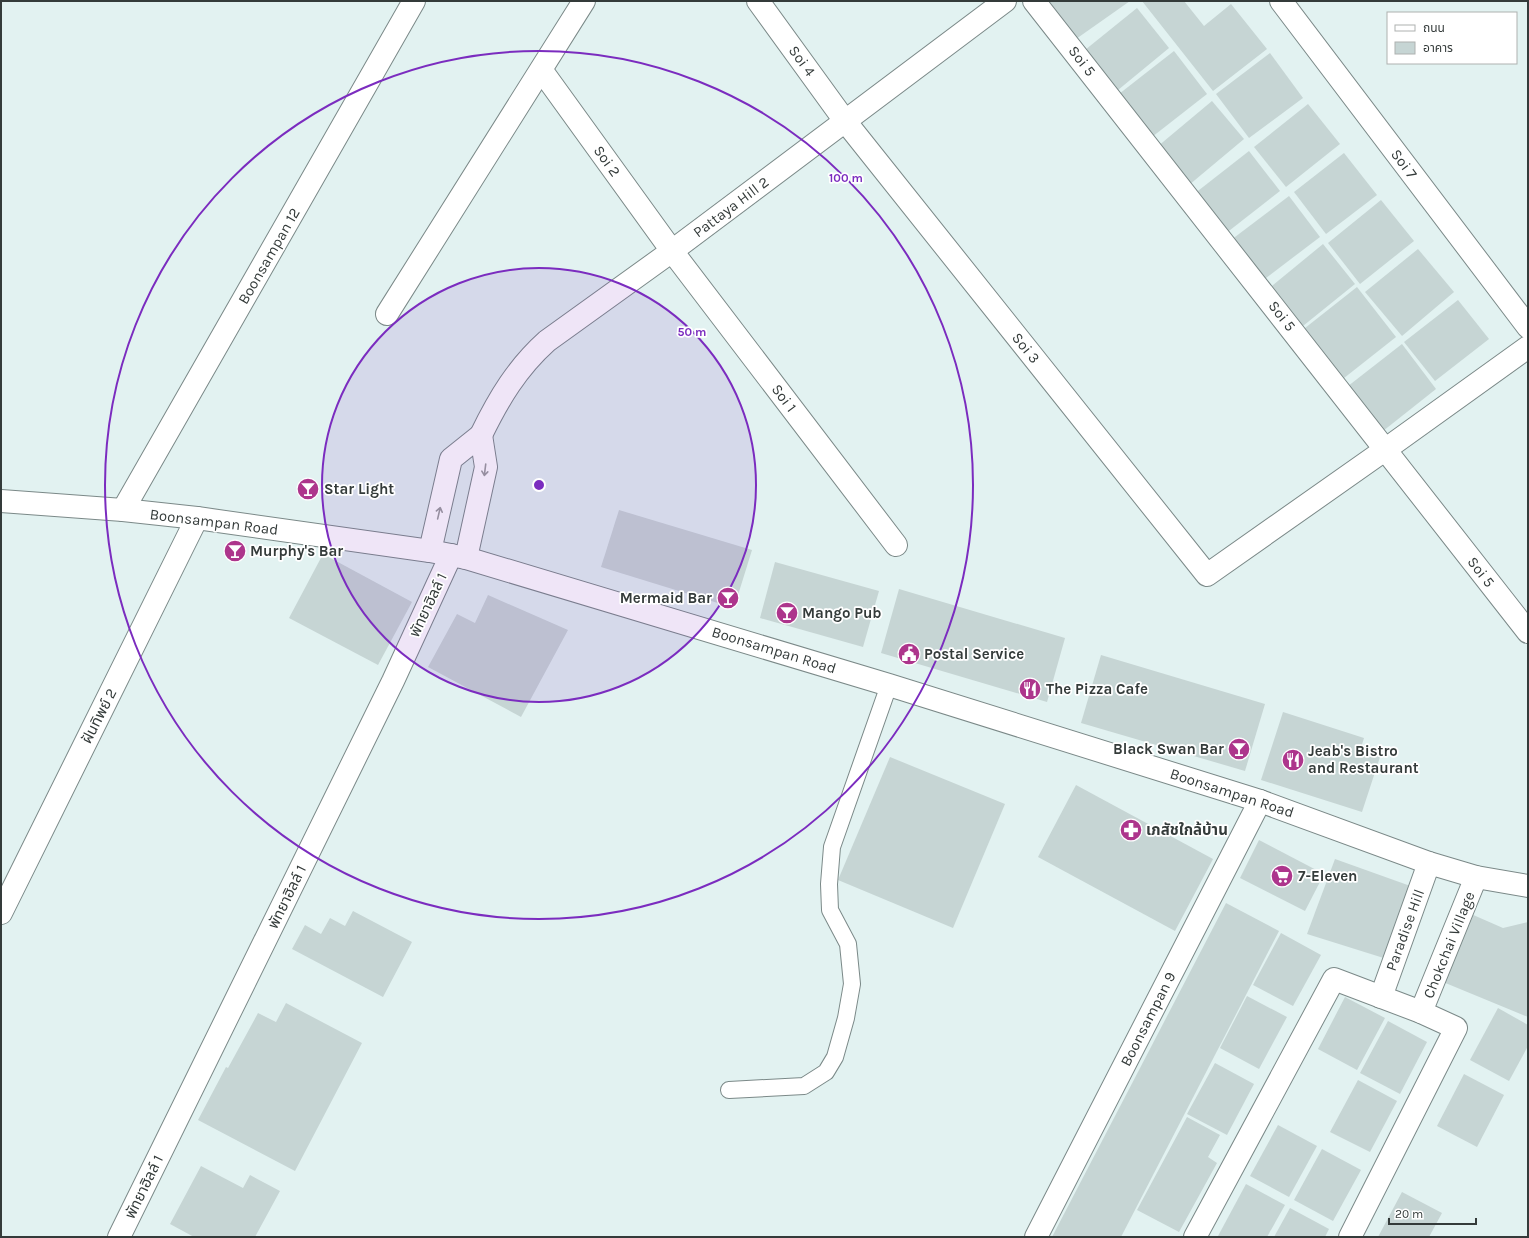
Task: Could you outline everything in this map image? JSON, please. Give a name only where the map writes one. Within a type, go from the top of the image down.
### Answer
[{"type":"street","name":"Boonsampan 12","points":[[123,510],[414,1]]},
{"type":"street","points":[[386,314],[542,71],[584,1]]},
{"type":"street","name":"Soi 4","points":[[758,1],[845,121]]},
{"type":"street","name":"Pattaya Hill 2","points":[[449,555],[451,459],[481,434],[504,391],[530,356],[547,340],[672,251],[1005,1]]},
{"type":"street","name":"Soi 5","points":[[1034,1],[1528,632]]},
{"type":"street","name":"Soi 7","points":[[1281,1],[1528,327]]},
{"type":"street","name":"Soi 2","points":[[542,71],[672,251]]},
{"type":"street","name":"Soi 3","points":[[845,121],[1207,575],[1386,449]]},
{"type":"street","name":"Soi 1","points":[[672,251],[896,546]]},
{"type":"street","points":[[1386,449],[1528,347]]},
{"type":"street","points":[[449,555],[486,467],[481,434]]},
{"type":"street","name":"Boonsampan Road","points":[[1,501],[123,510],[197,518],[449,555],[889,685],[1260,801],[1429,863],[1476,877],[1528,886]]},
{"type":"street","name":"ฝันทิพย์ 2","points":[[1,913],[197,518]]},
{"type":"street","name":"พัทยาฮิลล์ 1","points":[[119,1237],[393,681],[449,555]]},
{"type":"street","name":"Boonsampan 9","points":[[1036,1237],[1260,801]]},
{"type":"street","name":"Paradise Hill","points":[[1381,997],[1429,863]]},
{"type":"street","name":"Chokchai Village","points":[[1421,1012],[1476,877]]},
{"type":"street","points":[[1195,1237],[1334,979],[1421,1012],[1456,1028],[1350,1237]]},
{"type":"lane","points":[[729,1090],[804,1086],[826,1072],[835,1057],[846,1018],[852,984],[848,944],[830,910],[829,884],[832,847],[889,685]]},
{"type":"building","points":[[1049,1],[1130,1],[1076,39]]},
{"type":"building","points":[[1142,1],[1184,1],[1204,26],[1231,4],[1267,49],[1213,91]]},
{"type":"building","points":[[1137,8],[1169,48],[1118,90],[1085,50]]},
{"type":"building","points":[[1174,51],[1207,94],[1152,137],[1119,94]]},
{"type":"building","points":[[1270,53],[1303,98],[1249,138],[1216,94]]},
{"type":"building","points":[[1212,101],[1244,139],[1189,185],[1157,147]]},
{"type":"building","points":[[1308,104],[1340,144],[1286,187],[1254,147]]},
{"type":"building","points":[[1249,151],[1280,191],[1225,234],[1194,194]]},
{"type":"building","points":[[1344,153],[1377,195],[1326,234],[1294,192]]},
{"type":"building","points":[[1289,196],[1320,237],[1262,281],[1231,240]]},
{"type":"building","points":[[1381,200],[1414,241],[1360,284],[1328,243]]},
{"type":"building","points":[[1323,244],[1355,284],[1298,330],[1267,290]]},
{"type":"building","points":[[1418,249],[1454,292],[1402,336],[1365,292]]},
{"type":"building","points":[[1357,287],[1396,337],[1339,382],[1300,332]]},
{"type":"building","points":[[1458,300],[1489,339],[1435,381],[1404,342]]},
{"type":"building","points":[[1402,344],[1436,389],[1378,435],[1343,390]]},
{"type":"building","points":[[619,510],[752,550],[734,608],[601,567]]},
{"type":"building","points":[[323,554],[412,602],[378,665],[289,618]]},
{"type":"building","points":[[775,562],[879,591],[863,647],[760,618]]},
{"type":"building","points":[[899,589],[1065,638],[1047,702],[881,653]]},
{"type":"building","points":[[488,595],[568,630],[521,717],[428,667],[457,614],[475,623]]},
{"type":"building","points":[[1101,655],[1265,704],[1245,771],[1081,723]]},
{"type":"building","points":[[1283,712],[1364,738],[1360,751],[1380,757],[1362,812],[1261,780]]},
{"type":"building","points":[[890,757],[1005,804],[953,928],[838,880]]},
{"type":"building","points":[[1076,785],[1213,859],[1175,931],[1038,857]]},
{"type":"building","name":"7-Eleven","points":[[1259,840],[1324,874],[1305,911],[1240,878]]},
{"type":"building","points":[[1335,859],[1416,888],[1390,960],[1307,934]]},
{"type":"building","points":[[1226,903],[1279,931],[1121,1237],[1052,1237]]},
{"type":"building","points":[[353,911],[412,942],[383,997],[292,949],[305,925],[321,934],[330,918],[345,926]]},
{"type":"building","points":[[1471,914],[1503,928],[1528,922],[1528,1017],[1443,982]]},
{"type":"building","points":[[1281,933],[1321,955],[1293,1006],[1253,985]]},
{"type":"building","points":[[1247,996],[1287,1017],[1259,1069],[1220,1048]]},
{"type":"building","points":[[1345,997],[1385,1018],[1357,1070],[1318,1049]]},
{"type":"building","points":[[286,1003],[362,1043],[295,1171],[198,1120],[226,1067],[228,1068],[258,1013],[276,1022]]},
{"type":"building","points":[[1498,1008],[1528,1025],[1528,1046],[1509,1081],[1470,1060]]},
{"type":"building","points":[[1388,1021],[1427,1042],[1400,1094],[1360,1073]]},
{"type":"building","points":[[1215,1063],[1254,1084],[1227,1135],[1187,1114]]},
{"type":"building","points":[[1464,1074],[1504,1095],[1477,1147],[1437,1126]]},
{"type":"building","points":[[1358,1080],[1397,1101],[1370,1152],[1330,1132]]},
{"type":"building","points":[[1187,1117],[1220,1135],[1208,1157],[1217,1163],[1179,1232],[1137,1210]]},
{"type":"building","points":[[1278,1125],[1317,1146],[1289,1197],[1250,1176]]},
{"type":"building","points":[[1322,1149],[1361,1170],[1333,1221],[1294,1200]]},
{"type":"building","points":[[201,1166],[243,1188],[250,1175],[280,1191],[255,1237],[194,1237],[170,1224]]},
{"type":"building","points":[[1246,1184],[1285,1205],[1267,1237],[1218,1236]]},
{"type":"building","points":[[1402,1192],[1442,1213],[1429,1237],[1378,1237]]},
{"type":"building","points":[[1290,1208],[1329,1229],[1325,1237],[1274,1237]]},
{"type":"place","name":"Star Light","points":[[308,489]]},
{"type":"place","name":"Murphy's Bar","points":[[235,551]]},
{"type":"place","name":"Mermaid Bar","points":[[728,598]]},
{"type":"place","name":"Mango Pub","points":[[787,613]]},
{"type":"place","name":"Postal Service","points":[[909,654]]},
{"type":"place","name":"The Pizza Cafe","points":[[1030,689]]},
{"type":"place","name":"Black Swan Bar","points":[[1239,749]]},
{"type":"place","name":"Jeab's Bistro and Restaurant","points":[[1293,760]]},
{"type":"place","name":"เภสัชใกล้บ้าน","points":[[1131,830]]},
{"type":"place","name":"7-Eleven","points":[[1282,876]]}]
